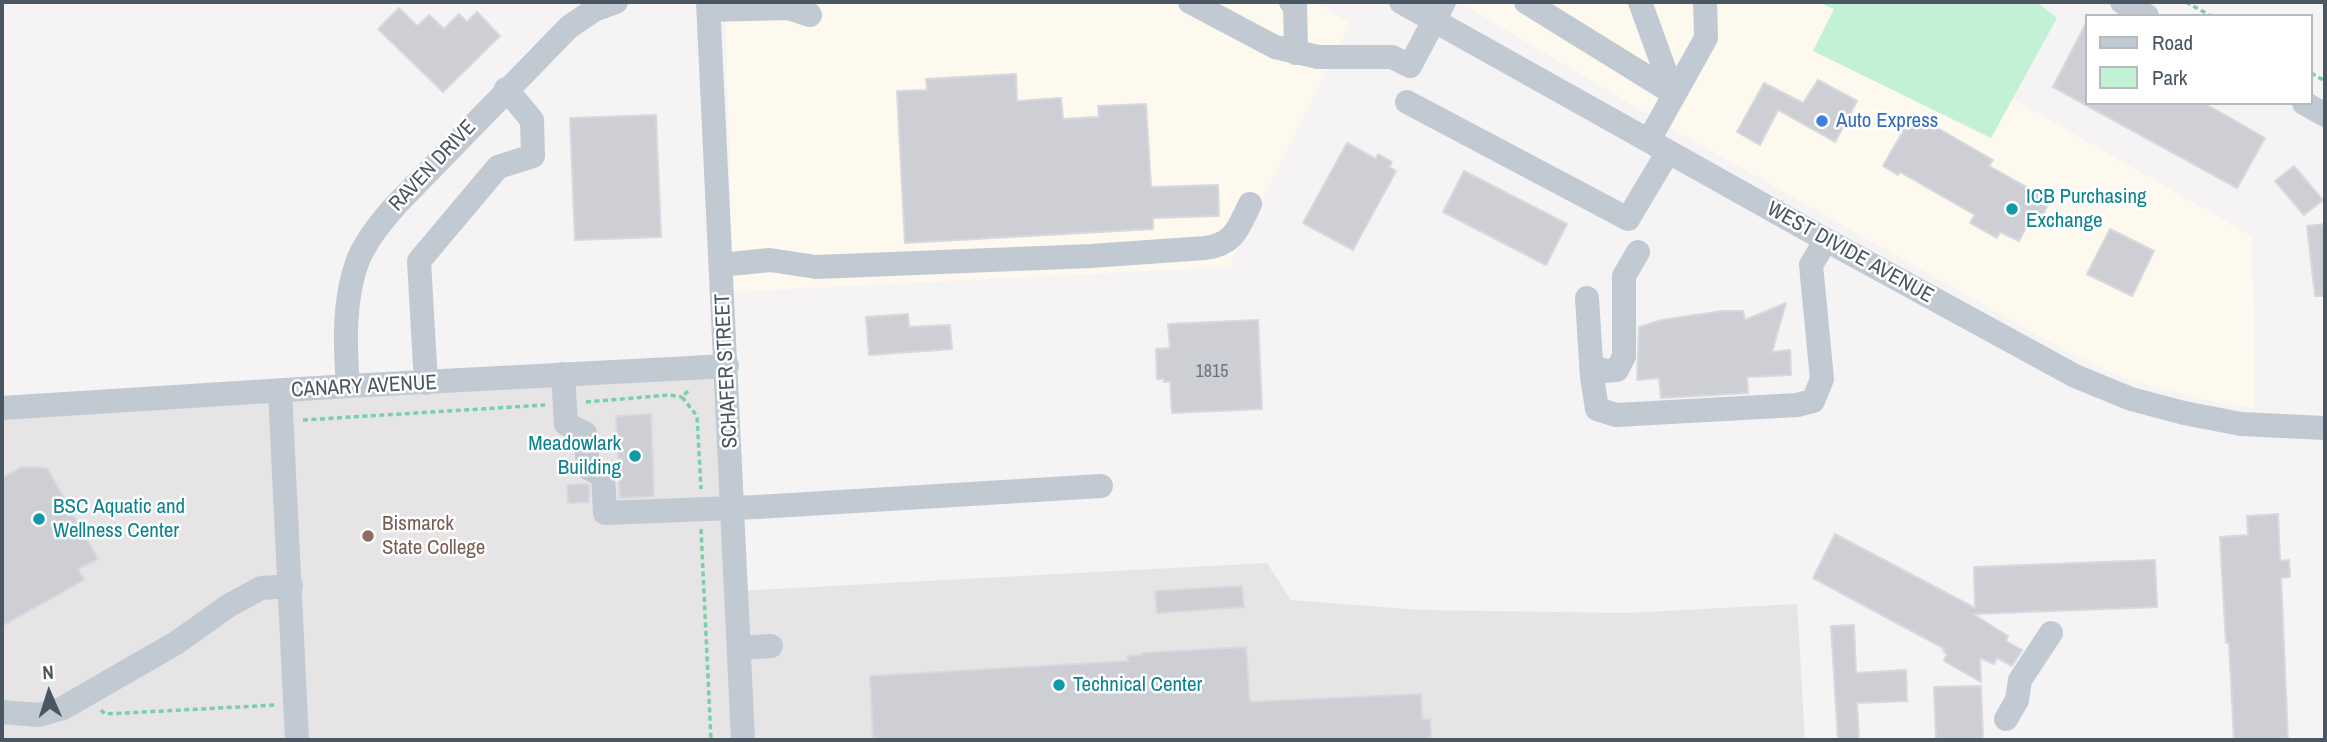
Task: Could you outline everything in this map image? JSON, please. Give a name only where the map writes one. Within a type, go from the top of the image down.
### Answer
[{"type":"street","points":[[1190,2],[1275,47],[1318,57],[1392,57],[1410,66],[1439,11]]},
{"type":"street","points":[[1292,2],[1295,4],[1296,53]]},
{"type":"street","name":"WEST DIVIDE AVENUE","points":[[1401,2],[1439,11],[1659,146],[2046,362],[2131,399],[2184,414],[2241,424],[2325,428]]},
{"type":"street","points":[[1528,2],[1673,93]]},
{"type":"street","points":[[1640,2],[1673,93]]},
{"type":"street","points":[[1408,102],[1628,219],[1659,146],[1673,93],[1706,38],[1705,2]]},
{"type":"street","points":[[2122,2],[2143,14]]},
{"type":"street","name":"RAVEN DRIVE","points":[[348,386],[346,355],[351,289],[358,260],[371,235],[506,89],[569,27],[602,4]]},
{"type":"street","points":[[708,6],[789,8],[810,15]]},
{"type":"street","name":"SCHAFER STREET","points":[[708,6],[743,740]]},
{"type":"street","points":[[426,383],[419,261],[498,167],[533,156],[532,120],[506,89]]},
{"type":"street","points":[[2308,105],[2325,115]]},
{"type":"street","points":[[721,265],[770,260],[816,267],[1091,256],[1218,247],[1233,237],[1250,204]]},
{"type":"street","points":[[1587,298],[1597,409],[1616,415],[1797,405],[1813,401],[1822,379],[1811,265],[1826,240]]},
{"type":"street","points":[[1591,365],[1603,371],[1617,370],[1624,356],[1624,276],[1637,252]]},
{"type":"street","name":"CANARY AVENUE","points":[[2,408],[727,366]]},
{"type":"street","points":[[563,374],[566,424],[585,433],[588,468],[603,476],[605,513],[1101,486]]},
{"type":"street","points":[[280,392],[297,740]]},
{"type":"street","points":[[2,712],[39,715],[63,708],[176,643],[228,606],[261,588],[291,586]]},
{"type":"street","points":[[2007,719],[2017,700],[2021,680],[2051,633]]},
{"type":"street","points":[[739,648],[771,646]]},
{"type":"path","points":[[2186,2],[2207,14]]},
{"type":"path","points":[[682,397],[688,391]]},
{"type":"path","points":[[577,402],[669,395],[682,397],[697,416],[711,740]]},
{"type":"path","points":[[303,419],[550,404]]},
{"type":"path","points":[[97,705],[105,714],[282,705]]},
{"type":"shaded area","points":[[725,2],[1313,2],[1350,23],[1229,267],[733,292]]},
{"type":"shaded area","points":[[1818,2],[1834,9],[1813,51],[1991,138],[2013,99],[2252,236],[2255,408],[2211,401],[2124,379],[2055,345],[1688,138],[1462,4]]},
{"type":"shaded area","name":"Bismarck State College","points":[[727,366],[737,591],[1267,563],[1291,600],[1420,610],[1627,613],[1797,604],[1805,740],[2,740],[2,408]]},
{"type":"green space","points":[[1818,2],[2037,2],[2057,18],[1991,138],[1813,51],[1834,9]]},
{"type":"building","points":[[399,8],[417,26],[429,15],[444,29],[459,14],[467,22],[477,12],[500,36],[443,92],[378,29]]},
{"type":"building","points":[[2086,23],[2086,105],[2207,105],[2265,138],[2237,188],[2053,87]]},
{"type":"building","points":[[1016,74],[1017,101],[1061,98],[1063,119],[1099,117],[1098,106],[1146,104],[1151,187],[1218,185],[1219,216],[1153,218],[1153,229],[905,243],[897,91],[927,90],[926,79]]},
{"type":"building","name":"Auto Express","points":[[1818,80],[1857,101],[1835,142],[1778,110],[1760,145],[1737,132],[1764,83],[1803,103]]},
{"type":"building","points":[[1913,114],[1993,160],[1989,166],[2050,200],[2039,223],[2031,218],[2019,241],[2000,232],[1997,238],[1970,223],[1975,215],[1900,172],[1898,175],[1883,166]]},
{"type":"building","points":[[656,115],[661,237],[575,240],[570,118]]},
{"type":"building","points":[[1347,143],[1376,159],[1378,154],[1392,162],[1389,167],[1396,171],[1353,250],[1303,223]]},
{"type":"building","points":[[2294,166],[2323,200],[2304,215],[2275,181]]},
{"type":"building","points":[[1464,171],[1567,224],[1546,265],[1443,212]]},
{"type":"building","points":[[2325,224],[2325,296],[2315,296],[2307,226]]},
{"type":"building","points":[[2110,229],[2154,251],[2132,296],[2087,274]]},
{"type":"building","points":[[1786,303],[1772,352],[1790,350],[1791,375],[1747,377],[1748,393],[1661,398],[1659,378],[1637,380],[1639,327],[1662,320],[1722,311],[1743,311],[1745,320]]},
{"type":"building","points":[[908,314],[909,327],[950,325],[952,349],[869,355],[866,317]]},
{"type":"building","points":[[1258,320],[1262,409],[1172,413],[1170,381],[1157,379],[1156,349],[1170,348],[1168,324]]},
{"type":"building","name":"Meadowlark Building","points":[[651,414],[654,496],[620,498],[616,416]]},
{"type":"building","name":"BSC Aquatic and Wellness Center","points":[[21,467],[47,468],[98,559],[78,569],[84,580],[2,626],[2,478]]},
{"type":"building","points":[[587,484],[589,502],[568,503],[567,485]]},
{"type":"building","points":[[2278,514],[2280,561],[2289,560],[2290,577],[2281,578],[2288,740],[2234,740],[2220,537],[2248,535],[2247,516]]},
{"type":"building","points":[[1835,534],[1975,608],[1974,567],[2155,560],[2157,607],[1973,614],[2008,636],[2006,641],[2022,650],[2012,666],[1997,658],[1994,664],[1980,658],[1981,682],[1944,661],[1947,654],[1943,651],[1945,649],[1813,578]]},
{"type":"building","points":[[1242,586],[1244,607],[1157,613],[1155,591]]},
{"type":"building","points":[[1854,625],[1856,673],[1906,670],[1907,701],[1857,703],[1859,740],[1838,740],[1831,626]]},
{"type":"building","name":"Technical Center","points":[[1246,647],[1250,702],[1421,694],[1422,719],[1430,719],[1431,740],[873,740],[870,676],[1128,661],[1127,656],[1142,653]]},
{"type":"building","points":[[1981,686],[1983,740],[1936,740],[1934,687]]},
{"type":"place","name":"Auto Express","points":[[1822,121]]},
{"type":"place","name":"ICB Purchasing Exchange","points":[[2012,209]]},
{"type":"place","name":"Meadowlark Building","points":[[635,456]]},
{"type":"place","name":"BSC Aquatic and Wellness Center","points":[[39,519]]},
{"type":"place","name":"Bismarck State College","points":[[368,536]]},
{"type":"place","name":"Technical Center","points":[[1059,685]]}]
